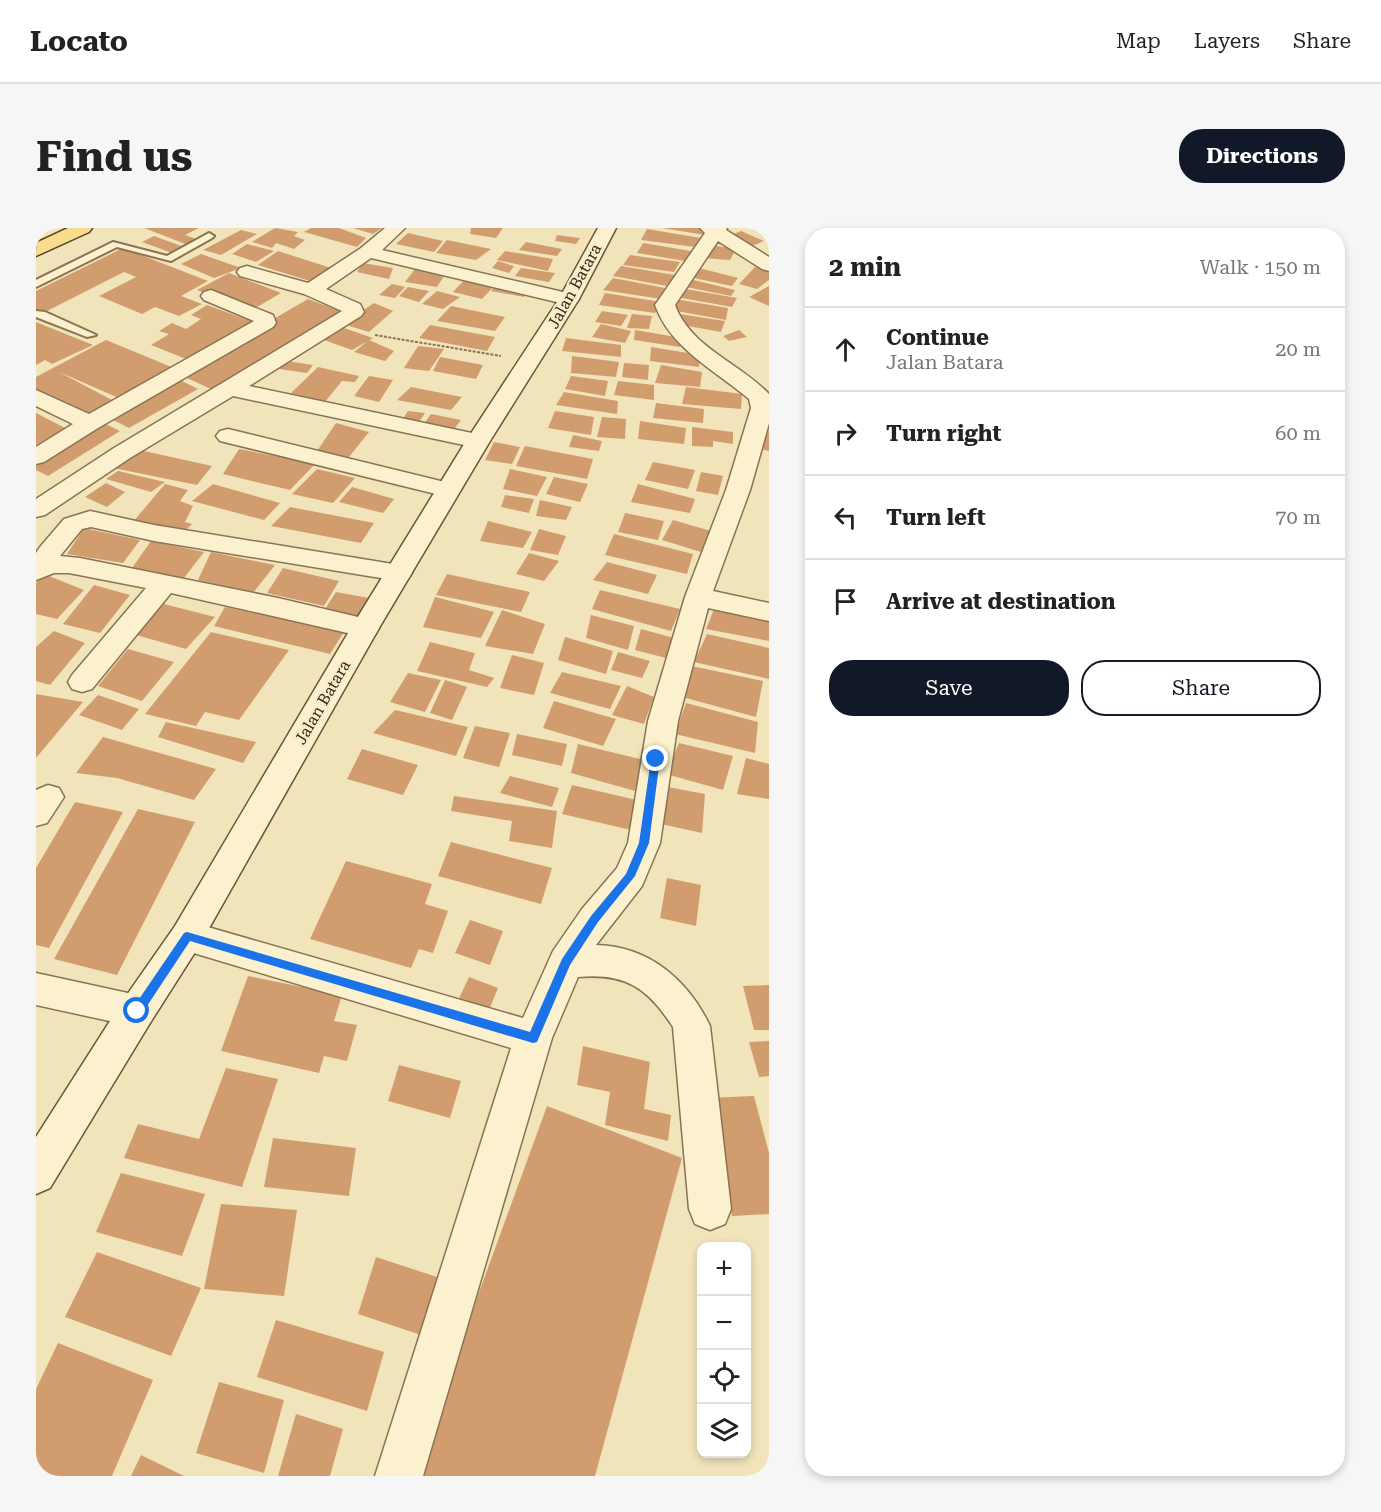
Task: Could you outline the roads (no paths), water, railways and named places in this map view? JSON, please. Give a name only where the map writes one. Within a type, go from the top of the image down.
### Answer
[{"type":"main road","points":[[36,250],[83,228]]},
{"type":"street","points":[[312,290],[368,252],[396,228]]},
{"type":"street","name":"Jalan Batara","points":[[36,1174],[137,1011],[187,936],[365,628],[478,441],[569,299],[607,228]]},
{"type":"street","points":[[399,1476],[533,1038],[566,962],[594,919],[630,876],[644,843],[663,721],[698,597],[756,473],[766,409],[760,397],[714,363],[671,323],[666,314],[665,304],[714,229],[769,266]]},
{"type":"street","points":[[368,252],[569,299]]},
{"type":"street","points":[[36,510],[122,453],[354,312],[353,308],[312,290],[247,272]]},
{"type":"street","points":[[36,457],[90,423],[266,323],[266,319],[256,314],[211,296]]},
{"type":"street","points":[[230,388],[478,441]]},
{"type":"street","points":[[36,397],[90,423]]},
{"type":"street","points":[[228,436],[448,490]]},
{"type":"street","points":[[37,570],[73,524],[90,519],[154,533],[399,573]]},
{"type":"street","points":[[37,570],[60,564],[80,566],[278,607],[365,628]]},
{"type":"street","points":[[82,682],[164,584]]},
{"type":"street","points":[[698,597],[769,612]]},
{"type":"street","points":[[187,936],[533,1038]]},
{"type":"street","points":[[566,962],[622,963],[646,974],[673,997],[684,1011],[691,1026],[710,1209]]},
{"type":"street","points":[[36,989],[137,1011]]},
{"type":"lane","points":[[36,284],[116,244],[168,259],[209,236]]},
{"type":"lane","points":[[36,314],[91,335]]}]
